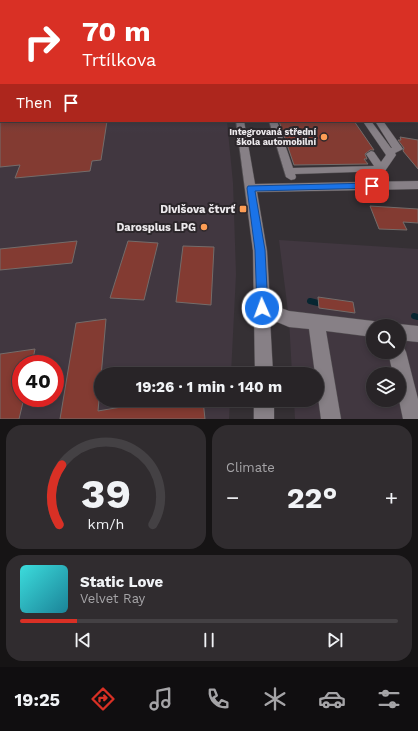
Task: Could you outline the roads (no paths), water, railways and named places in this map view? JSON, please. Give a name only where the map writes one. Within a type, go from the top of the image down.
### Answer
[{"type":"street","points":[[240,122],[260,250],[264,367]]},
{"type":"street","points":[[274,122],[295,187]]},
{"type":"street","points":[[381,122],[398,149],[389,152]]},
{"type":"street","points":[[368,123],[390,155],[381,169]]},
{"type":"street","points":[[371,154],[381,169]]},
{"type":"street","points":[[289,171],[381,169]]},
{"type":"street","points":[[251,188],[418,185]]},
{"type":"street","points":[[262,308],[289,319],[366,328]]},
{"type":"street","points":[[316,322],[331,419]]},
{"type":"street","points":[[406,333],[418,334]]},
{"type":"street","points":[[398,359],[413,419]]},
{"type":"street","points":[[264,407],[264,419]]},
{"type":"waterway","points":[[310,301],[318,303]]},
{"type":"waterway","points":[[414,316],[418,317]]},
{"type":"place","name":"Integrovaná střední škola automobilní","points":[[324,137]]},
{"type":"place","name":"Divišova čtvrť","points":[[243,209]]},
{"type":"place","name":"Darosplus LPG","points":[[204,227]]}]
